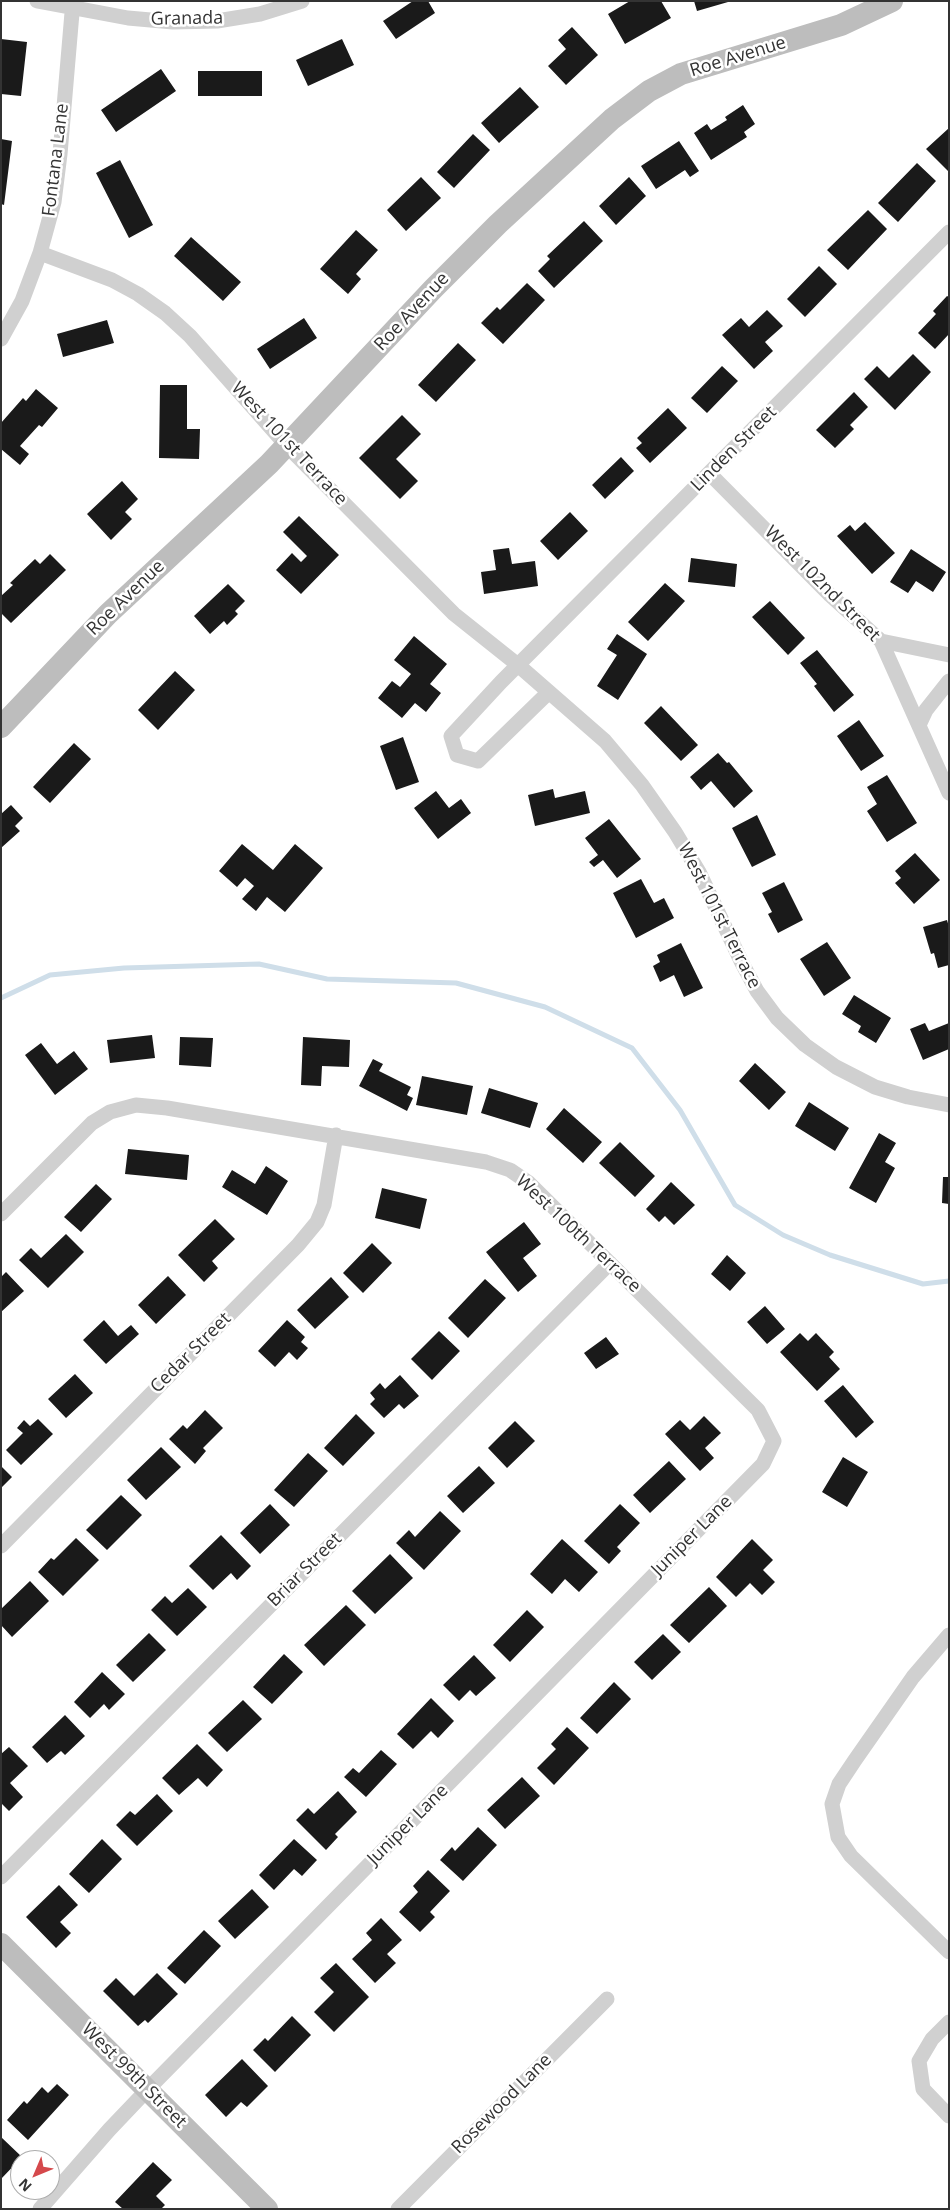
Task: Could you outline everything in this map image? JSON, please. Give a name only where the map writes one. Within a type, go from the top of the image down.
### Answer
[{"type":"main road","name":"Roe Avenue","points":[[1,727],[108,614],[234,498],[287,446],[433,289],[498,224],[604,125],[649,91],[681,74],[841,25],[892,1]]},
{"type":"main road","name":"West 99th Street","points":[[1,1944],[268,2209]]},
{"type":"street","name":"Granada","points":[[37,1],[72,5],[128,18],[173,22],[217,21],[260,14],[302,1]]},
{"type":"street","name":"Fontana Lane","points":[[1,339],[22,301],[40,253],[54,202],[60,154],[72,5]]},
{"type":"street","name":"Linden Street","points":[[518,665],[949,232]]},
{"type":"street","name":"West 101st Terrace","points":[[40,253],[112,280],[138,294],[165,313],[190,336],[287,446],[454,614],[518,665],[605,741],[642,785],[675,832],[699,872],[757,991],[778,1018],[805,1045],[836,1067],[867,1083],[908,1097],[949,1105]]},
{"type":"street","name":"West 102nd Street","points":[[709,473],[830,595],[881,641],[949,793]]},
{"type":"street","points":[[881,641],[949,655]]},
{"type":"street","points":[[518,665],[451,736],[457,755],[478,761],[549,692]]},
{"type":"street","points":[[919,726],[926,710],[949,682]]},
{"type":"street","name":"West 100th Terrace","points":[[1,1214],[92,1123],[110,1112],[136,1105],[336,1136],[486,1162],[510,1170],[529,1183],[758,1410],[774,1441]]},
{"type":"street","name":"Cedar Street","points":[[1,1546],[298,1246],[317,1222],[324,1205],[336,1136]]},
{"type":"street","name":"Briar Street","points":[[1,1877],[610,1263]]},
{"type":"street","name":"Juniper Lane","points":[[40,2209],[109,2130],[148,2089],[763,1464],[774,1441]]},
{"type":"street","points":[[949,1635],[913,1678],[855,1760],[839,1784],[832,1804],[838,1837],[851,1856],[949,1952]]},
{"type":"street","name":"Rosewood Lane","points":[[398,2209],[607,1999]]},
{"type":"street","points":[[949,2022],[932,2039],[919,2061],[923,2089],[949,2116]]},
{"type":"building","points":[[413,1],[428,1],[435,13],[396,39],[383,21]]},
{"type":"building","points":[[630,1],[661,1],[671,18],[625,44],[608,14]]},
{"type":"building","points":[[694,1],[728,1],[728,2],[697,11]]},
{"type":"building","points":[[572,27],[598,55],[566,85],[548,66],[566,49],[558,40]]},
{"type":"building","points":[[1,39],[27,42],[21,96],[1,94]]},
{"type":"building","points":[[342,39],[354,65],[308,86],[296,60]]},
{"type":"building","points":[[161,69],[176,91],[116,132],[101,110]]},
{"type":"building","points":[[198,71],[262,71],[262,96],[198,96]]},
{"type":"building","points":[[520,87],[539,107],[499,143],[481,123]]},
{"type":"building","points":[[743,105],[755,124],[744,132],[747,137],[711,160],[694,133],[707,124],[711,130],[727,120],[725,117]]},
{"type":"building","points":[[949,128],[949,172],[926,149]]},
{"type":"building","points":[[473,134],[490,150],[454,188],[437,172]]},
{"type":"building","points":[[1,139],[12,141],[4,205],[1,204]]},
{"type":"building","points":[[679,141],[699,171],[690,177],[685,170],[656,189],[641,166]]},
{"type":"building","points":[[120,160],[153,225],[129,238],[96,173]]},
{"type":"building","points":[[917,163],[936,181],[898,222],[878,203]]},
{"type":"building","points":[[421,177],[441,198],[406,231],[387,210]]},
{"type":"building","points":[[629,177],[646,196],[616,225],[599,206]]},
{"type":"building","points":[[868,210],[887,229],[848,270],[827,250]]},
{"type":"building","points":[[584,221],[603,241],[554,288],[538,271],[550,259],[547,256]]},
{"type":"building","points":[[356,230],[378,250],[356,274],[361,279],[348,294],[320,269]]},
{"type":"building","points":[[191,237],[241,282],[223,301],[174,256]]},
{"type":"building","points":[[819,266],[837,284],[805,317],[787,299]]},
{"type":"building","points":[[527,283],[545,300],[503,344],[481,323],[497,307],[500,310]]},
{"type":"building","points":[[947,296],[949,297],[949,334],[935,349],[918,333],[936,314],[933,311]]},
{"type":"building","points":[[767,310],[783,326],[765,342],[773,351],[754,369],[722,335],[741,318],[749,327]]},
{"type":"building","points":[[304,318],[317,338],[270,369],[257,349]]},
{"type":"building","points":[[107,320],[114,343],[63,357],[57,334]]},
{"type":"building","points":[[458,343],[476,360],[436,402],[418,385]]},
{"type":"building","points":[[913,354],[931,372],[895,410],[864,379],[877,366],[889,378]]},
{"type":"building","points":[[722,366],[738,381],[707,413],[691,398]]},
{"type":"building","points":[[160,385],[187,385],[187,429],[200,429],[199,459],[159,458]]},
{"type":"building","points":[[36,389],[58,408],[42,427],[39,425],[20,446],[29,454],[20,465],[1,449],[1,423],[23,398],[26,401]]},
{"type":"building","points":[[854,392],[868,407],[850,425],[854,429],[835,448],[816,430]]},
{"type":"building","points":[[668,408],[687,428],[650,463],[636,448],[642,443],[637,438]]},
{"type":"building","points":[[402,415],[421,434],[396,459],[418,481],[400,499],[359,458]]},
{"type":"building","points":[[621,457],[634,471],[605,499],[592,485]]},
{"type":"building","points":[[122,481],[138,499],[125,512],[132,519],[111,540],[87,514]]},
{"type":"building","points":[[570,512],[588,531],[558,560],[540,541]]},
{"type":"building","points":[[299,516],[339,555],[301,594],[276,570],[292,553],[301,562],[307,556],[283,532]]},
{"type":"building","points":[[865,522],[895,553],[872,574],[837,536],[850,525],[855,531]]},
{"type":"building","points":[[509,548],[512,564],[535,561],[538,586],[484,594],[481,572],[496,570],[493,550]]},
{"type":"building","points":[[911,549],[946,572],[933,592],[916,581],[908,593],[890,582]]},
{"type":"building","points":[[50,554],[66,570],[11,623],[1,613],[1,596],[13,585],[10,583],[35,559],[40,564]]},
{"type":"building","points":[[691,558],[737,564],[735,587],[688,582]]},
{"type":"building","points":[[665,583],[685,601],[648,641],[628,622]]},
{"type":"building","points":[[228,584],[245,601],[235,611],[238,614],[227,625],[224,621],[210,634],[194,616]]},
{"type":"building","points":[[770,601],[805,638],[788,655],[752,617]]},
{"type":"building","points":[[617,634],[647,654],[618,700],[597,686],[617,655],[607,649]]},
{"type":"building","points":[[414,636],[447,664],[430,684],[441,693],[426,712],[415,703],[402,718],[378,698],[392,681],[400,687],[411,674],[394,660]]},
{"type":"building","points":[[817,650],[854,695],[834,712],[814,686],[817,684],[800,663]]},
{"type":"building","points":[[175,671],[195,690],[158,730],[138,710]]},
{"type":"building","points":[[661,706],[698,745],[681,761],[644,723]]},
{"type":"building","points":[[859,720],[884,756],[861,771],[837,736]]},
{"type":"building","points":[[403,737],[419,782],[396,790],[380,746]]},
{"type":"building","points":[[74,743],[91,759],[50,803],[33,787]]},
{"type":"building","points":[[718,753],[727,763],[729,762],[753,791],[734,808],[711,781],[701,790],[690,777]]},
{"type":"building","points":[[887,775],[917,823],[887,842],[867,811],[877,804],[867,787]]},
{"type":"building","points":[[553,789],[555,798],[585,791],[590,813],[535,826],[528,795]]},
{"type":"building","points":[[436,791],[449,808],[461,799],[471,813],[438,839],[414,808]]},
{"type":"building","points":[[11,805],[23,818],[15,826],[20,831],[1,848],[1,814]]},
{"type":"building","points":[[757,815],[776,855],[752,867],[732,828]]},
{"type":"building","points":[[609,819],[641,859],[617,878],[603,860],[594,867],[589,862],[598,855],[585,838]]},
{"type":"building","points":[[242,844],[273,870],[295,844],[323,868],[285,912],[267,897],[256,911],[242,899],[254,886],[245,878],[237,887],[219,871]]},
{"type":"building","points":[[915,853],[940,880],[914,904],[895,883],[901,878],[895,871]]},
{"type":"building","points":[[641,879],[654,903],[664,898],[674,918],[636,938],[613,893]]},
{"type":"building","points":[[784,882],[803,920],[778,933],[768,914],[772,912],[762,893]]},
{"type":"building","points":[[947,920],[949,927],[949,965],[938,968],[934,953],[931,954],[923,927]]},
{"type":"building","points":[[827,942],[851,978],[824,996],[800,959]]},
{"type":"building","points":[[681,943],[703,988],[684,997],[674,975],[660,982],[653,966],[660,962],[657,955]]},
{"type":"building","points":[[854,995],[891,1018],[876,1043],[858,1032],[861,1026],[842,1014]]},
{"type":"building","points":[[925,1023],[929,1031],[949,1023],[949,1049],[923,1060],[910,1029]]},
{"type":"building","points":[[152,1035],[155,1058],[110,1063],[107,1040]]},
{"type":"building","points":[[180,1037],[213,1038],[211,1067],[179,1065]]},
{"type":"building","points":[[303,1037],[350,1040],[349,1067],[322,1066],[321,1086],[301,1085]]},
{"type":"building","points":[[41,1043],[57,1064],[74,1051],[88,1069],[55,1095],[25,1055]]},
{"type":"building","points":[[373,1059],[383,1064],[379,1071],[411,1087],[407,1095],[413,1098],[407,1111],[359,1086]]},
{"type":"building","points":[[755,1063],[786,1092],[769,1110],[739,1081]]},
{"type":"building","points":[[422,1076],[473,1086],[467,1115],[416,1105]]},
{"type":"building","points":[[489,1088],[538,1103],[530,1128],[481,1113]]},
{"type":"building","points":[[809,1102],[849,1128],[835,1151],[795,1126]]},
{"type":"building","points":[[564,1108],[602,1142],[583,1163],[546,1129]]},
{"type":"building","points":[[879,1133],[896,1143],[885,1162],[895,1168],[876,1203],[849,1188]]},
{"type":"building","points":[[620,1142],[655,1176],[635,1197],[599,1163]]},
{"type":"building","points":[[128,1149],[189,1155],[187,1180],[125,1174]]},
{"type":"building","points":[[266,1166],[288,1181],[267,1215],[222,1187],[232,1170],[255,1184]]},
{"type":"building","points":[[943,1177],[949,1177],[949,1204],[942,1203]]},
{"type":"building","points":[[671,1182],[695,1205],[674,1225],[665,1216],[659,1222],[646,1209]]},
{"type":"building","points":[[96,1184],[112,1199],[81,1232],[64,1217]]},
{"type":"building","points":[[382,1188],[427,1199],[420,1229],[375,1218]]},
{"type":"building","points":[[215,1219],[235,1239],[212,1261],[218,1268],[204,1282],[178,1255]]},
{"type":"building","points":[[524,1222],[541,1244],[523,1258],[537,1276],[518,1292],[486,1252]]},
{"type":"building","points":[[66,1234],[84,1252],[48,1288],[19,1260],[31,1248],[41,1258]]},
{"type":"building","points":[[372,1243],[392,1263],[363,1293],[343,1273]]},
{"type":"building","points":[[727,1255],[746,1273],[730,1291],[711,1274]]},
{"type":"building","points":[[6,1272],[24,1291],[1,1312],[1,1277]]},
{"type":"building","points":[[168,1276],[186,1295],[156,1324],[138,1305]]},
{"type":"building","points":[[331,1277],[349,1297],[315,1329],[297,1310]]},
{"type":"building","points":[[485,1279],[506,1298],[468,1338],[448,1318]]},
{"type":"building","points":[[765,1306],[785,1329],[767,1344],[747,1322]]},
{"type":"building","points":[[104,1320],[118,1336],[131,1325],[139,1334],[106,1364],[83,1340]]},
{"type":"building","points":[[287,1320],[305,1337],[301,1342],[308,1348],[297,1360],[289,1352],[275,1367],[258,1351]]},
{"type":"building","points":[[439,1331],[460,1351],[432,1380],[411,1359]]},
{"type":"building","points":[[800,1333],[808,1341],[816,1333],[834,1352],[829,1357],[840,1369],[817,1391],[780,1352]]},
{"type":"building","points":[[606,1337],[619,1354],[596,1369],[584,1353]]},
{"type":"building","points":[[75,1374],[93,1393],[66,1418],[48,1399]]},
{"type":"building","points":[[400,1375],[419,1396],[404,1409],[399,1404],[384,1418],[370,1404],[375,1399],[370,1393],[380,1383],[385,1389]]},
{"type":"building","points":[[843,1385],[874,1422],[856,1438],[824,1401]]},
{"type":"building","points":[[205,1410],[223,1428],[203,1448],[206,1451],[195,1464],[169,1439],[183,1425],[187,1429]]},
{"type":"building","points":[[356,1414],[375,1433],[343,1466],[324,1448]]},
{"type":"building","points":[[704,1416],[721,1433],[705,1448],[714,1458],[700,1471],[665,1434],[680,1420],[690,1430]]},
{"type":"building","points":[[38,1419],[53,1434],[21,1465],[6,1450],[23,1433],[17,1428],[24,1420],[30,1426]]},
{"type":"building","points":[[515,1421],[535,1441],[507,1468],[488,1448]]},
{"type":"building","points":[[161,1447],[181,1467],[146,1500],[127,1480]]},
{"type":"building","points":[[308,1453],[328,1471],[294,1507],[274,1490]]},
{"type":"building","points":[[843,1457],[868,1472],[847,1507],[822,1492]]},
{"type":"building","points":[[669,1461],[686,1479],[650,1513],[633,1495]]},
{"type":"building","points":[[1,1466],[12,1477],[1,1488]]},
{"type":"building","points":[[479,1466],[495,1483],[463,1513],[447,1496]]},
{"type":"building","points":[[121,1495],[142,1515],[107,1550],[86,1530]]},
{"type":"building","points":[[270,1504],[290,1525],[260,1554],[240,1533]]},
{"type":"building","points":[[620,1504],[640,1523],[617,1547],[621,1551],[609,1564],[584,1541]]},
{"type":"building","points":[[440,1511],[461,1531],[424,1570],[396,1543],[409,1530],[415,1537]]},
{"type":"building","points":[[221,1535],[251,1566],[237,1580],[231,1573],[213,1590],[189,1566]]},
{"type":"building","points":[[76,1538],[99,1560],[63,1596],[38,1572],[51,1558],[54,1560]]},
{"type":"building","points":[[562,1539],[598,1572],[579,1592],[565,1579],[552,1594],[530,1574]]},
{"type":"building","points":[[752,1539],[773,1560],[763,1570],[775,1582],[762,1595],[750,1583],[736,1597],[716,1577]]},
{"type":"building","points":[[390,1554],[413,1578],[375,1614],[352,1591]]},
{"type":"building","points":[[30,1581],[49,1601],[12,1637],[1,1625],[1,1609]]},
{"type":"building","points":[[709,1587],[727,1606],[689,1643],[670,1625]]},
{"type":"building","points":[[188,1588],[207,1607],[177,1636],[151,1610],[165,1596],[172,1603]]},
{"type":"building","points":[[346,1605],[366,1625],[324,1666],[304,1645]]},
{"type":"building","points":[[527,1610],[544,1627],[510,1662],[493,1645]]},
{"type":"building","points":[[149,1633],[166,1650],[133,1682],[116,1665]]},
{"type":"building","points":[[663,1634],[681,1652],[652,1680],[634,1662]]},
{"type":"building","points":[[284,1654],[303,1672],[272,1704],[253,1687]]},
{"type":"building","points":[[474,1655],[496,1678],[476,1696],[470,1690],[459,1701],[443,1685]]},
{"type":"building","points":[[102,1672],[125,1694],[109,1710],[104,1704],[90,1718],[74,1702]]},
{"type":"building","points":[[614,1682],[631,1699],[597,1734],[580,1718]]},
{"type":"building","points":[[431,1698],[454,1721],[438,1738],[431,1731],[413,1749],[397,1734]]},
{"type":"building","points":[[243,1700],[262,1719],[227,1752],[208,1733]]},
{"type":"building","points":[[65,1715],[85,1736],[65,1755],[61,1751],[47,1763],[32,1747]]},
{"type":"building","points":[[567,1727],[589,1748],[554,1785],[537,1768],[556,1749],[551,1744]]},
{"type":"building","points":[[197,1744],[223,1770],[207,1787],[198,1778],[179,1795],[162,1778]]},
{"type":"building","points":[[9,1747],[28,1766],[10,1783],[23,1797],[9,1811],[1,1803],[1,1754]]},
{"type":"building","points":[[381,1750],[397,1764],[366,1797],[344,1777],[353,1768],[359,1773]]},
{"type":"building","points":[[522,1777],[540,1796],[505,1829],[487,1810]]},
{"type":"building","points":[[338,1791],[357,1812],[335,1834],[338,1837],[326,1850],[296,1820],[308,1808],[314,1814]]},
{"type":"building","points":[[157,1794],[173,1811],[137,1846],[116,1825],[130,1811],[135,1815]]},
{"type":"building","points":[[478,1827],[497,1845],[463,1881],[440,1860],[452,1847],[455,1851]]},
{"type":"building","points":[[102,1839],[122,1859],[89,1893],[69,1874]]},
{"type":"building","points":[[294,1839],[317,1860],[302,1876],[294,1869],[274,1890],[259,1875]]},
{"type":"building","points":[[428,1870],[450,1891],[430,1912],[435,1917],[420,1932],[399,1912],[418,1892],[413,1886]]},
{"type":"building","points":[[59,1885],[78,1905],[60,1922],[71,1933],[56,1948],[26,1917]]},
{"type":"building","points":[[252,1889],[269,1907],[235,1939],[218,1921]]},
{"type":"building","points":[[381,1918],[402,1940],[387,1954],[396,1963],[375,1983],[352,1959],[372,1940],[366,1933]]},
{"type":"building","points":[[204,1930],[221,1946],[185,1984],[167,1968]]},
{"type":"building","points":[[336,1963],[369,1997],[334,2032],[314,2012],[334,1992],[320,1978]]},
{"type":"building","points":[[157,1973],[178,1994],[148,2023],[145,2020],[138,2026],[103,1991],[116,1978],[134,1996]]},
{"type":"building","points":[[292,2016],[311,2035],[275,2072],[253,2050],[265,2038],[268,2041]]},
{"type":"building","points":[[242,2059],[268,2086],[247,2107],[241,2102],[226,2117],[205,2095]]},
{"type":"building","points":[[57,2084],[69,2095],[28,2140],[7,2120],[24,2101],[27,2104],[42,2087],[48,2093]]},
{"type":"building","points":[[1,2137],[15,2150],[10,2150],[10,2170],[1,2179]]},
{"type":"building","points":[[153,2162],[172,2180],[156,2196],[165,2205],[161,2209],[123,2209],[115,2202]]},
{"type":"waterway","points":[[1,998],[50,975],[124,968],[259,964],[327,979],[456,983],[545,1007],[632,1048],[680,1110],[735,1205],[783,1235],[830,1255],[923,1284],[949,1281]]}]
